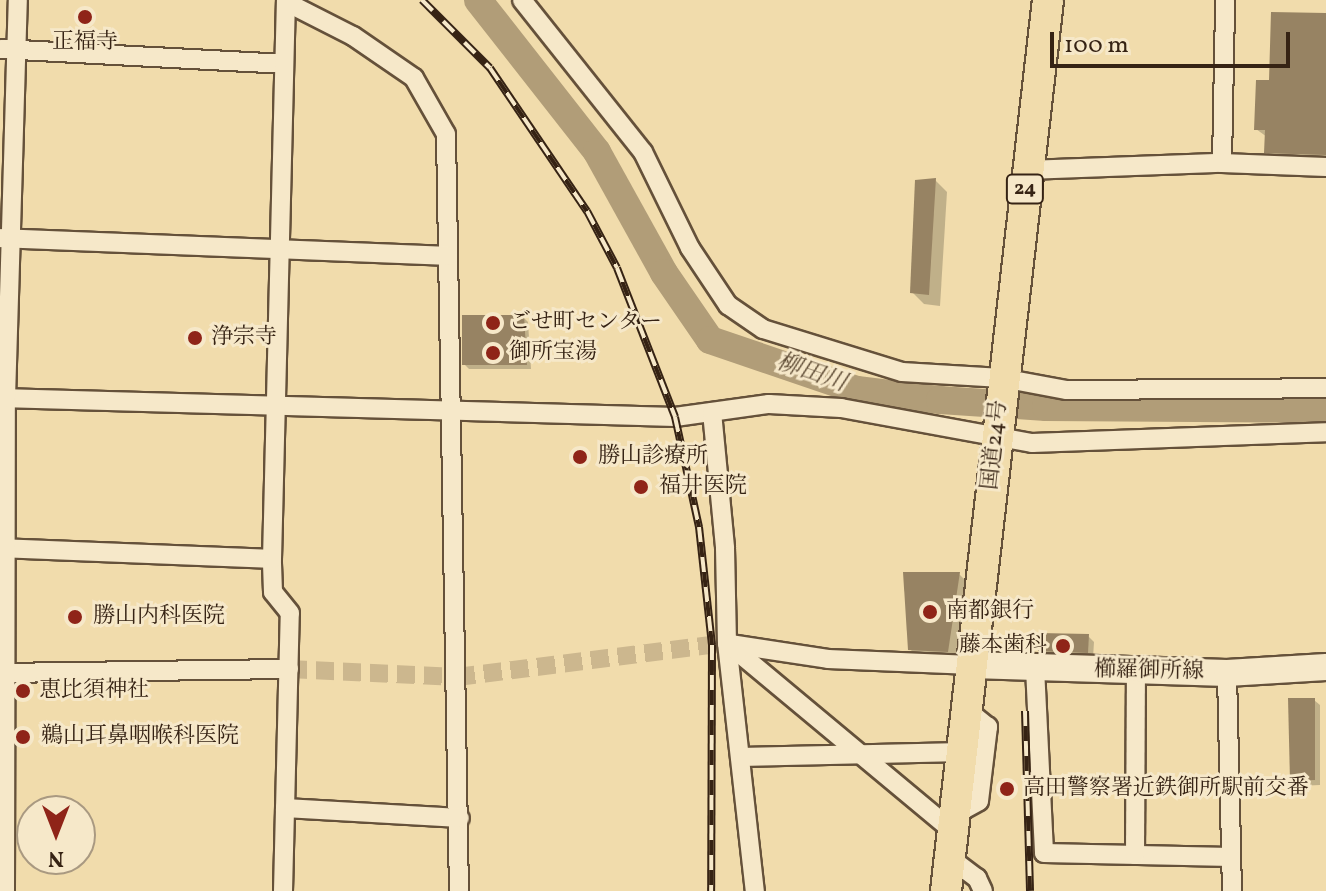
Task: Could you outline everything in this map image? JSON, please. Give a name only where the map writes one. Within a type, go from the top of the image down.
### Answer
[{"type":"highway","name":"国道24号","points":[[946,891],[968,711],[996,428],[1048,0]]},
{"type":"main road","name":"櫛羅御所線","points":[[972,665],[1227,673],[1326,667]]},
{"type":"street","points":[[5,891],[1,673],[5,238],[8,50],[18,0]]},
{"type":"street","points":[[522,0],[643,152],[690,248],[728,305],[763,329],[902,372],[1002,384],[1067,390],[1326,388]]},
{"type":"street","points":[[1222,163],[1225,0]]},
{"type":"street","points":[[283,891],[290,613],[273,592],[272,559],[286,1],[414,78],[438,112],[446,134],[459,891]]},
{"type":"street","points":[[8,50],[284,64]]},
{"type":"street","points":[[1027,170],[1222,163],[1326,167]]},
{"type":"street","points":[[5,238],[448,256]]},
{"type":"street","points":[[3,398],[275,409],[675,417],[769,404],[841,408],[996,428],[1032,443],[1326,432]]},
{"type":"street","points":[[712,412],[725,548],[727,643],[755,891]]},
{"type":"street","points":[[3,548],[272,559]]},
{"type":"street","points":[[727,643],[828,659],[972,665]]},
{"type":"street","points":[[727,643],[953,834],[983,891]]},
{"type":"street","points":[[1035,668],[1044,853],[1231,857]]},
{"type":"street","points":[[1,673],[289,669]]},
{"type":"street","points":[[1135,855],[1136,672]]},
{"type":"street","points":[[1227,673],[1232,891]]},
{"type":"street","points":[[953,834],[979,801],[988,727],[968,711]]},
{"type":"street","points":[[740,757],[963,752]]},
{"type":"street","points":[[285,808],[460,818]]},
{"type":"building","points":[[1271,12],[1326,13],[1326,155],[1264,153],[1265,130],[1254,130],[1256,80],[1269,80]]},
{"type":"building","points":[[936,178],[929,295],[910,293],[915,180]]},
{"type":"building","points":[[462,315],[524,315],[527,365],[462,365]]},
{"type":"building","name":"南都銀行","points":[[903,572],[960,572],[948,652],[908,650]]},
{"type":"building","name":"藤本歯科","points":[[1039,633],[1089,634],[1088,653],[1038,651]]},
{"type":"building","points":[[1288,698],[1315,698],[1315,780],[1290,781]]},
{"type":"waterway","name":"柳田川","points":[[478,0],[597,152],[664,273],[710,340],[857,390],[940,400],[1046,407],[1326,409]]},
{"type":"tunnel","points":[[289,669],[457,677],[727,643]]},
{"type":"railway","points":[[422,0],[490,68],[587,211],[617,268],[675,417],[699,527],[712,645],[711,891]]},
{"type":"railway","points":[[1025,711],[1030,891]]},
{"type":"place","name":"正福寺","points":[[85,17]]},
{"type":"place","name":"ごせ町センター","points":[[493,323]]},
{"type":"place","name":"浄宗寺","points":[[195,338]]},
{"type":"place","name":"御所宝湯","points":[[493,353]]},
{"type":"place","name":"勝山診療所","points":[[580,457]]},
{"type":"place","name":"福井医院","points":[[641,487]]},
{"type":"place","name":"南都銀行","points":[[930,612]]},
{"type":"place","name":"勝山内科医院","points":[[75,617]]},
{"type":"place","name":"藤本歯科","points":[[1063,646]]},
{"type":"place","name":"恵比須神社","points":[[23,691]]},
{"type":"place","name":"鵜山耳鼻咽喉科医院","points":[[23,737]]},
{"type":"place","name":"高田警察署近鉄御所駅前交番","points":[[1007,789]]}]
